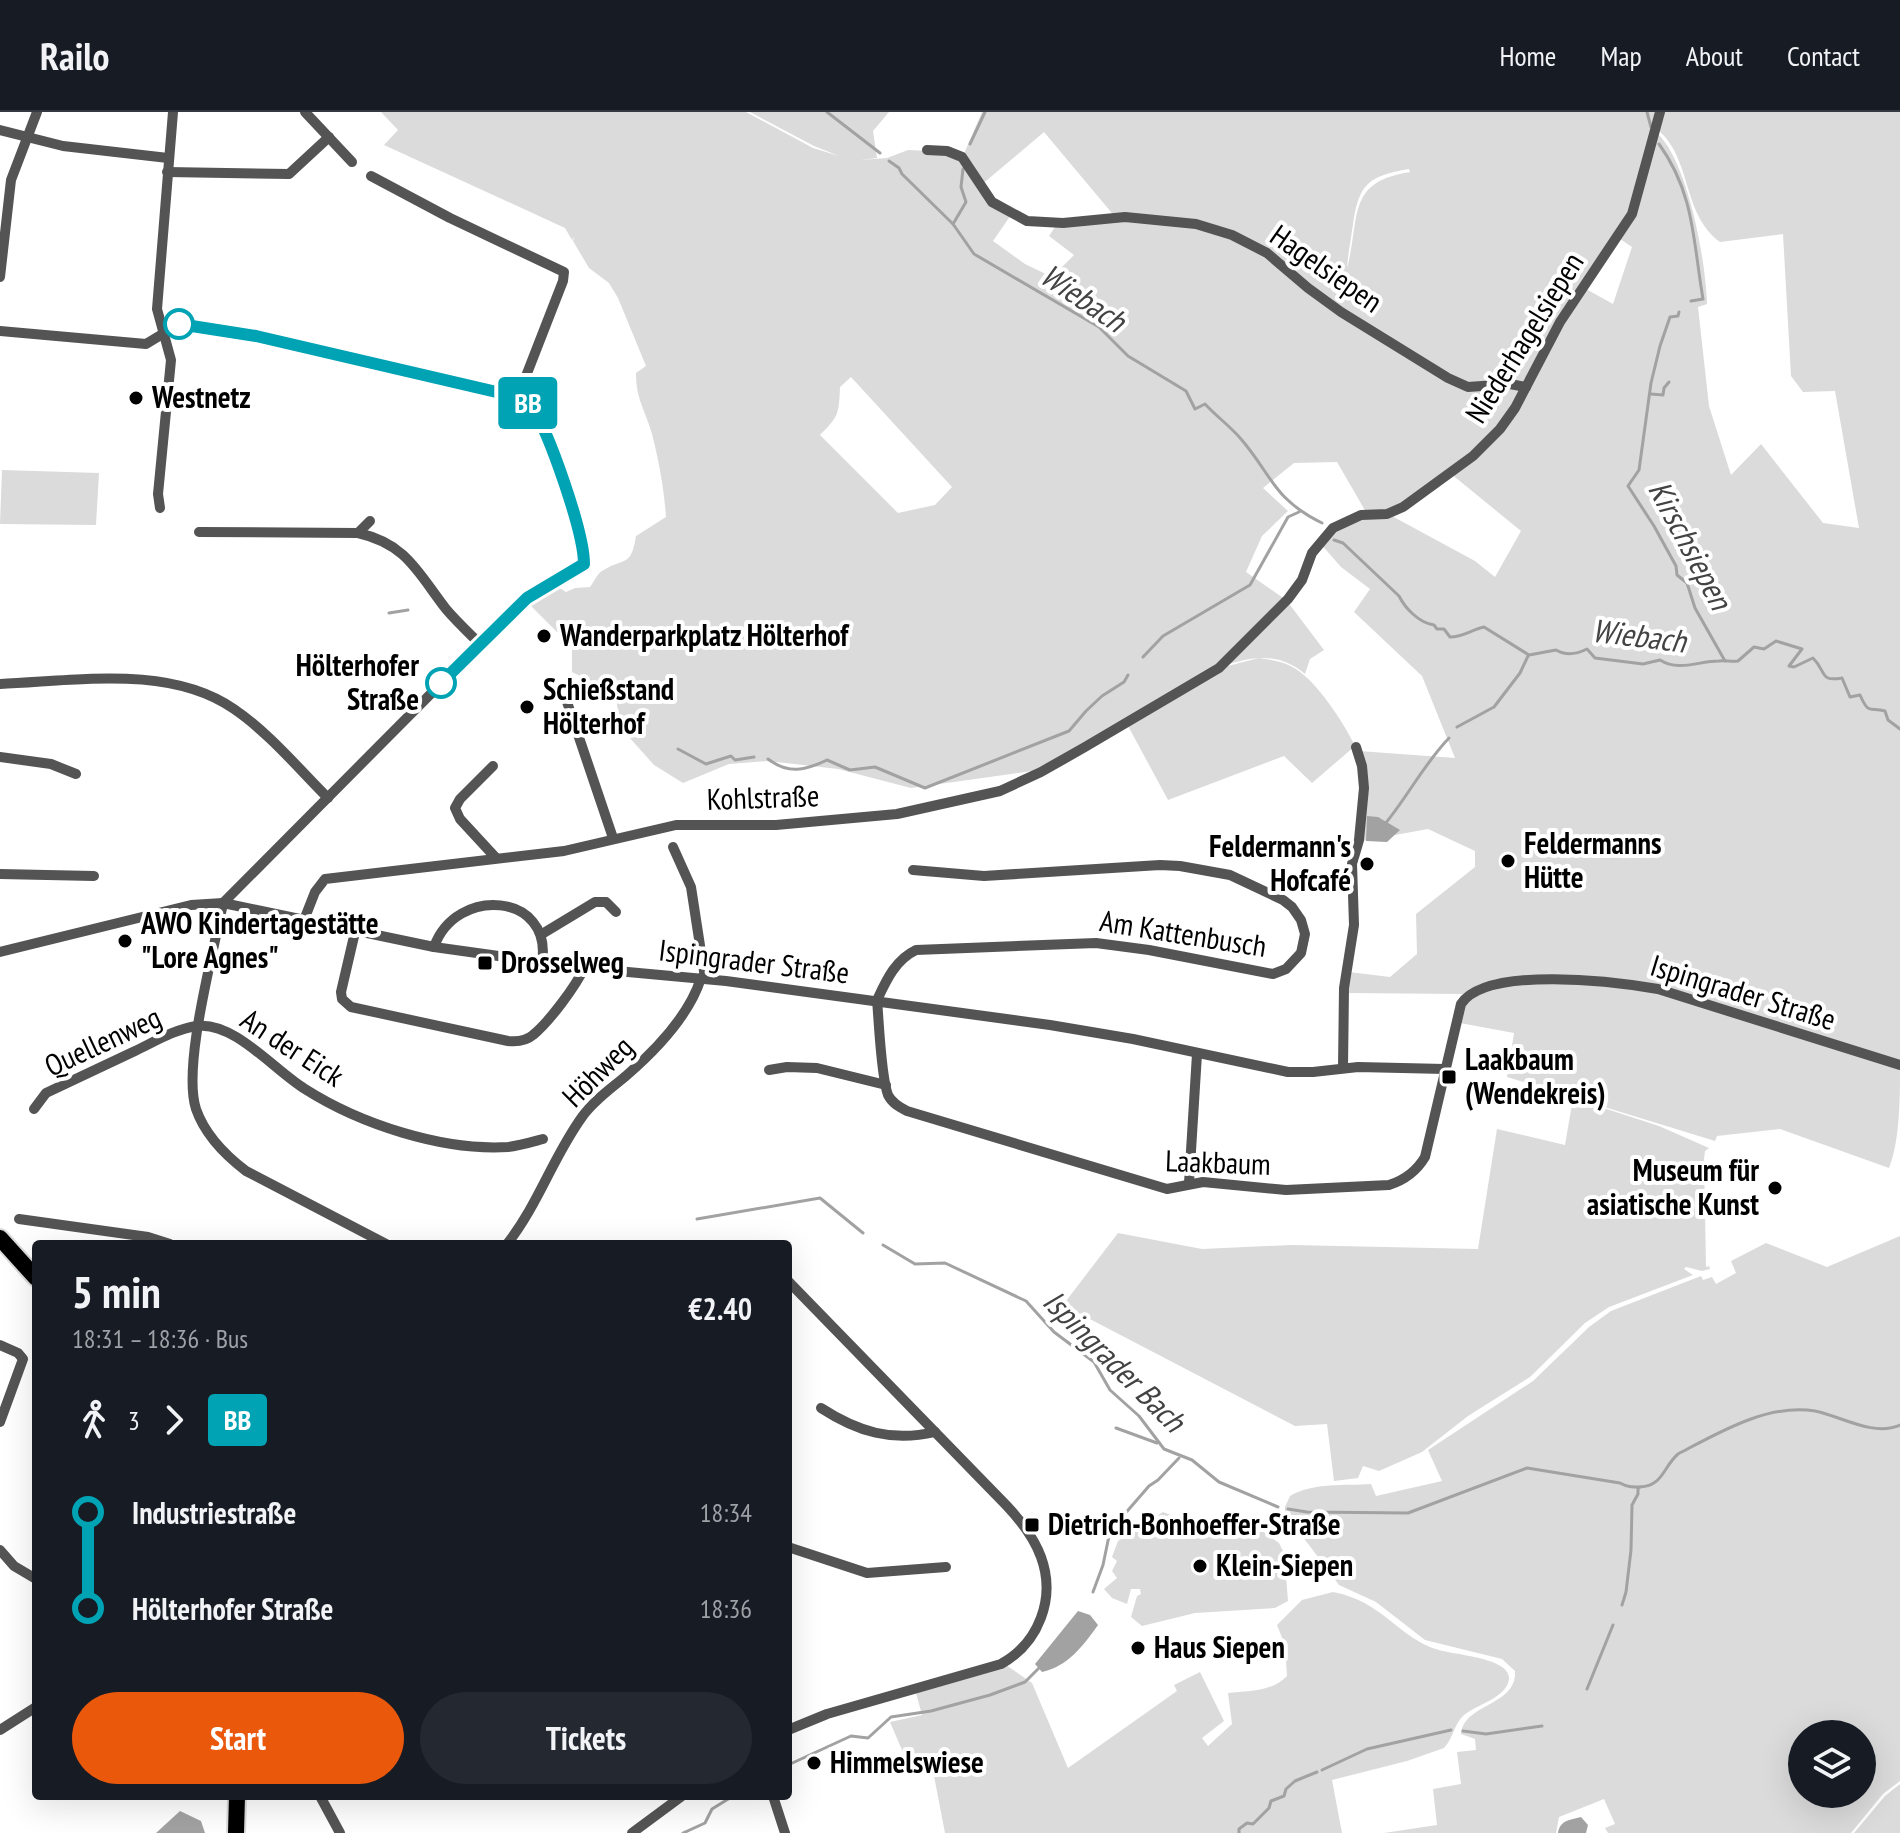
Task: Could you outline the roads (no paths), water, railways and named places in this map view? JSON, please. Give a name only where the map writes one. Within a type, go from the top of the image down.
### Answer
[{"type":"main road","points":[[0,1238],[32,1274]]},
{"type":"main road","points":[[236,1833],[237,1800]]},
{"type":"street","points":[[0,277],[8,195],[15,167],[37,112]]},
{"type":"street","points":[[160,508],[158,494],[171,360],[157,309],[173,112]]},
{"type":"street","points":[[305,112],[352,162]]},
{"type":"street","name":"Niederhagelsiepen","points":[[1327,533],[1347,519],[1396,510],[1473,456],[1500,429],[1560,322],[1632,214],[1660,112]]},
{"type":"street","points":[[0,130],[63,146],[168,158]]},
{"type":"street","points":[[167,172],[289,174],[329,137]]},
{"type":"street","name":"Hagelsiepen","points":[[927,150],[947,151],[962,157],[992,202],[1027,221],[1063,223],[1125,217],[1183,222],[1227,233],[1267,253],[1341,312],[1459,383],[1480,388],[1510,384],[1526,387]]},
{"type":"street","points":[[371,176],[450,218],[564,272],[526,376],[523,399]]},
{"type":"street","points":[[0,331],[146,344],[179,324],[256,336],[523,399],[535,411],[550,447],[577,525],[584,550],[584,564],[527,598],[223,903],[192,1073],[196,1108],[214,1141],[246,1171],[378,1240]]},
{"type":"street","points":[[358,533],[370,521]]},
{"type":"street","points":[[199,532],[358,533],[382,540],[410,560],[453,617],[481,645]]},
{"type":"street","name":"Kohlstraße","points":[[304,920],[315,892],[325,879],[564,851],[676,825],[776,825],[897,814],[1000,791],[1041,772],[1219,668],[1298,587],[1312,553],[1327,533]]},
{"type":"street","points":[[0,684],[134,678],[196,689],[247,719],[328,798]]},
{"type":"street","points":[[566,699],[613,838]]},
{"type":"street","points":[[1343,1068],[1344,988],[1354,925],[1352,864],[1359,840],[1364,788],[1356,747]]},
{"type":"street","points":[[0,757],[51,764],[76,774]]},
{"type":"street","points":[[493,766],[455,808],[460,819],[496,858]]},
{"type":"street","points":[[673,847],[691,887],[703,978]]},
{"type":"street","name":"Am Kattenbusch","points":[[877,1000],[899,961],[916,950],[1096,943],[1273,974],[1295,962],[1305,940],[1298,913],[1283,900],[1230,875],[1180,866],[984,876],[913,870]]},
{"type":"street","points":[[0,874],[94,876]]},
{"type":"street","points":[[542,934],[595,902],[606,902],[616,912]]},
{"type":"street","name":"Ispingrader Straße","points":[[0,952],[191,905],[223,903],[434,947],[584,968],[703,978],[877,1000],[1119,1036],[1288,1072],[1343,1068],[1445,1069],[1461,1004],[1466,996],[1483,987],[1542,980],[1619,983],[1658,989],[1900,1065]]},
{"type":"street","points":[[434,947],[446,924],[464,911],[485,905],[506,906],[537,927],[542,934],[542,962]]},
{"type":"street","points":[[355,932],[341,992],[347,1004],[359,1010],[508,1041],[519,1042],[533,1036],[579,981],[584,968]]},
{"type":"street","name":"Höhweg","points":[[510,1240],[539,1197],[581,1118],[645,1059],[671,1030],[696,995],[703,978]]},
{"type":"street","points":[[769,1070],[817,1068],[886,1085],[877,1000]]},
{"type":"street","name":"Quellenweg","points":[[34,1109],[46,1093],[169,1035],[199,1026]]},
{"type":"street","name":"An der Eick","points":[[199,1026],[233,1035],[304,1089],[369,1122],[397,1131],[475,1146],[509,1147],[543,1139]]},
{"type":"street","points":[[1189,1183],[1197,1054]]},
{"type":"street","name":"Laakbaum","points":[[886,1085],[895,1105],[907,1111],[1167,1189],[1189,1183],[1220,1182],[1315,1190],[1389,1185],[1412,1173],[1425,1157],[1445,1069]]},
{"type":"street","points":[[19,1219],[157,1240]]},
{"type":"street","points":[[792,1285],[1007,1506],[1032,1539],[1041,1557],[1047,1583],[1039,1624],[1021,1650],[1001,1664],[827,1714],[792,1728]]},
{"type":"street","points":[[0,1345],[23,1357],[0,1422]]},
{"type":"street","points":[[821,1408],[857,1428],[880,1435],[914,1437],[935,1432]]},
{"type":"street","points":[[792,1548],[867,1573],[946,1567]]},
{"type":"street","points":[[0,1550],[14,1566],[32,1577]]},
{"type":"street","points":[[0,1730],[32,1710]]},
{"type":"street","points":[[322,1800],[340,1833]]},
{"type":"street","points":[[632,1833],[677,1800]]},
{"type":"street","points":[[774,1800],[785,1833]]},
{"type":"waterway","name":"Wiebach","points":[[827,112],[880,153]]},
{"type":"waterway","name":"Hagelsiepen","points":[[970,144],[985,112]]},
{"type":"waterway","name":"Kirschsiepen","points":[[1647,112],[1651,127]]},
{"type":"waterway","name":"Kirschsiepen","points":[[1659,144],[1680,181],[1691,219],[1703,299],[1691,301]]},
{"type":"waterway","name":"Wiebach","points":[[889,161],[953,224],[974,254],[1099,327],[1128,356],[1186,391],[1195,409],[1205,404],[1241,439],[1283,495],[1322,523]]},
{"type":"waterway","name":"Hagelsiepen","points":[[953,224],[966,202],[961,187],[963,169]]},
{"type":"waterway","name":"Kirschsiepen","points":[[1679,312],[1678,316],[1670,317],[1660,346],[1651,383],[1639,470],[1628,486],[1654,526],[1676,566],[1677,575],[1687,583],[1695,608],[1725,661]]},
{"type":"waterway","points":[[1651,394],[1663,395],[1669,382]]},
{"type":"waterway","points":[[1143,657],[1163,636],[1250,585],[1288,517],[1299,512]]},
{"type":"waterway","name":"Wiebach","points":[[1334,540],[1343,543],[1399,596],[1413,614],[1437,629],[1444,629],[1450,637],[1484,627],[1529,655],[1556,650],[1572,654],[1587,649],[1595,658],[1643,664],[1660,660],[1681,666],[1738,661],[1754,647],[1764,649],[1776,641],[1802,649],[1789,666],[1794,667],[1813,658],[1826,677],[1842,678],[1850,697],[1860,695],[1868,708],[1885,711],[1888,720],[1900,729]]},
{"type":"waterway","points":[[389,613],[408,610]]},
{"type":"waterway","points":[[1457,727],[1494,707],[1520,673],[1528,656]]},
{"type":"waterway","points":[[768,759],[790,769],[805,768],[827,760],[850,770],[875,767],[925,788],[1069,731],[1086,711],[1124,682],[1128,675]]},
{"type":"waterway","points":[[1385,824],[1449,738]]},
{"type":"waterway","points":[[678,749],[706,764],[731,756],[735,760],[754,757]]},
{"type":"waterway","name":"Ispingrader Bach","points":[[697,1219],[820,1198],[863,1233]]},
{"type":"waterway","name":"Ispingrader Bach","points":[[883,1245],[915,1264],[945,1263],[1026,1301],[1054,1332],[1094,1362],[1110,1390],[1139,1416],[1164,1449],[1192,1460],[1219,1482],[1278,1507]]},
{"type":"waterway","name":"Ispingrader Bach","points":[[1288,1509],[1408,1513],[1527,1468],[1630,1486],[1648,1486],[1658,1480],[1678,1454],[1744,1422],[1779,1411],[1815,1411],[1879,1429],[1900,1425]]},
{"type":"waterway","points":[[1116,1428],[1157,1443]]},
{"type":"waterway","points":[[1093,1592],[1110,1531],[1149,1486],[1179,1458]]},
{"type":"waterway","points":[[1622,1605],[1631,1550],[1632,1505],[1640,1487]]},
{"type":"waterway","points":[[1587,1689],[1613,1625]]},
{"type":"waterway","points":[[792,1763],[851,1736],[868,1738],[891,1717],[931,1711],[1025,1682],[1039,1668]]},
{"type":"waterway","points":[[1463,1731],[1486,1734],[1542,1726]]},
{"type":"waterway","points":[[1322,1770],[1367,1749],[1451,1730]]},
{"type":"waterway","points":[[1239,1833],[1239,1829],[1247,1823],[1253,1824],[1269,1808],[1271,1801],[1284,1796],[1286,1789],[1295,1781],[1317,1772]]},
{"type":"waterway","points":[[683,1833],[705,1823],[712,1809],[727,1800]]},
{"type":"place","name":"Westnetz","points":[[136,398]]},
{"type":"place","name":"Wanderparkplatz Hölterhof","points":[[544,636]]},
{"type":"place","name":"Hölterhofer Straße","points":[[441,683]]},
{"type":"place","name":"Schießstand Hölterhof","points":[[527,707]]},
{"type":"place","name":"Feldermanns Hütte","points":[[1508,861]]},
{"type":"place","name":"Feldermann's Hofcafé","points":[[1367,864]]},
{"type":"place","name":"AWO Kindertagestätte \"Lore Agnes\"","points":[[125,941]]},
{"type":"place","name":"Drosselweg","points":[[485,963]]},
{"type":"place","name":"Laakbaum (Wendekreis)","points":[[1449,1077]]},
{"type":"place","name":"Museum für asiatische Kunst","points":[[1775,1188]]},
{"type":"place","name":"Dietrich-Bonhoeffer-Straße","points":[[1032,1525]]},
{"type":"place","name":"Klein-Siepen","points":[[1200,1566]]},
{"type":"place","name":"Haus Siepen","points":[[1138,1648]]},
{"type":"place","name":"Himmelswiese","points":[[814,1763]]}]
